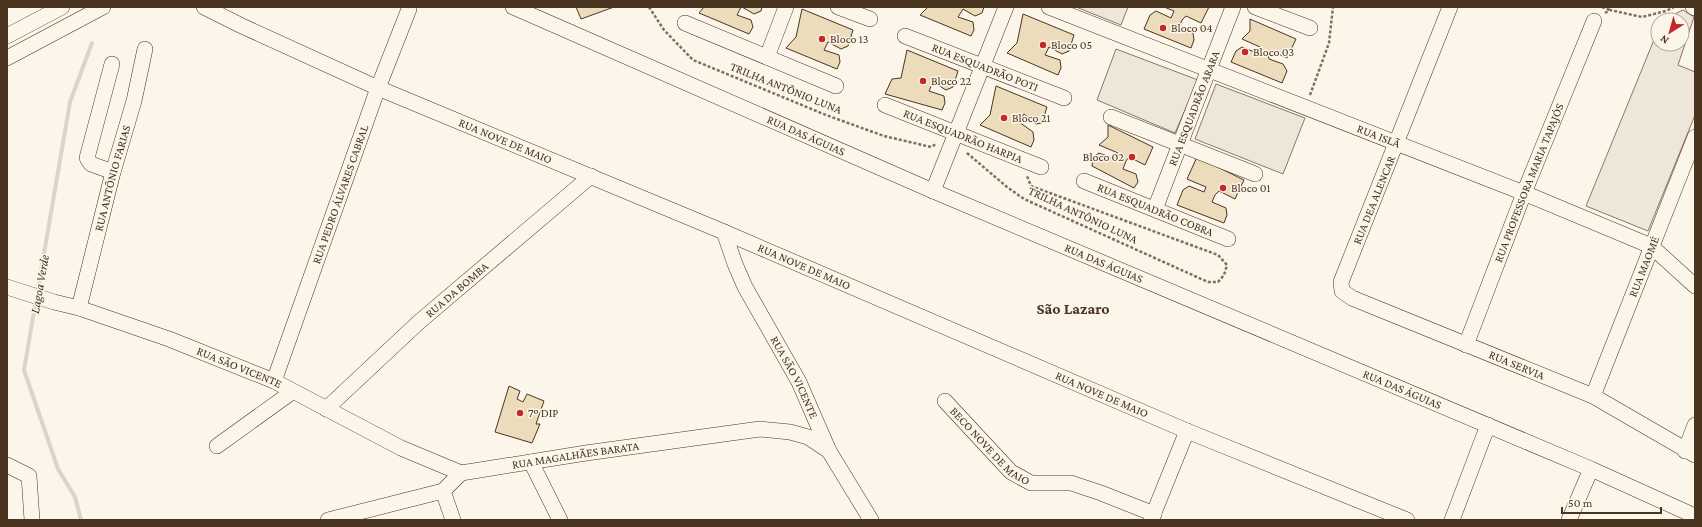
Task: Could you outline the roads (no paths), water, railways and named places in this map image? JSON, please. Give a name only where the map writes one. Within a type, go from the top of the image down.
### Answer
[{"type":"street","points":[[7,36],[62,7]]},
{"type":"street","points":[[7,58],[103,7]]},
{"type":"street","name":"RUA NOVE DE MAIO","points":[[204,7],[378,88],[724,232],[1382,515],[1407,520]]},
{"type":"street","name":"RUA DAS ÁGUIAS","points":[[513,7],[933,191],[1488,425],[1695,516]]},
{"type":"street","points":[[766,57],[786,7]]},
{"type":"street","points":[[838,7],[870,19]]},
{"type":"street","points":[[933,191],[1006,7]]},
{"type":"street","name":"RUA ISLÃ","points":[[1049,7],[1524,193],[1651,246],[1695,286]]},
{"type":"street","name":"RUA ESQUADRÃO ARARA","points":[[1154,210],[1233,7]]},
{"type":"street","points":[[1255,7],[1310,28]]},
{"type":"street","name":"RUA DEA ALENCAR","points":[[1341,282],[1450,7]]},
{"type":"street","name":"RUA PEDRO ÁLVARES CABRAL","points":[[274,381],[378,88],[410,9]]},
{"type":"street","name":"RUA PROFESSORA MARIA TAPAJÓS","points":[[1466,345],[1524,193],[1594,21]]},
{"type":"street","points":[[685,23],[836,86]]},
{"type":"street","name":"RUA ESQUADRÃO POTI","points":[[905,36],[1064,98]]},
{"type":"street","name":"RUA ANTÔNIO FARIAS","points":[[78,308],[113,172],[134,101],[146,49]]},
{"type":"street","points":[[112,64],[87,158],[91,164],[113,172]]},
{"type":"street","name":"RUA ESQUADRÃO HARPIA","points":[[885,105],[953,141],[1041,167]]},
{"type":"street","points":[[1112,117],[1255,174]]},
{"type":"street","name":"RUA MAOMÉ","points":[[1593,396],[1695,137]]},
{"type":"street","name":"RUA DA BOMBA","points":[[326,409],[419,322],[591,176]]},
{"type":"street","name":"RUA ESQUADRÃO COBRA","points":[[1084,181],[1228,239]]},
{"type":"street","name":"RUA SÃO VICENTE","points":[[724,232],[745,287],[799,382],[829,451],[871,520]]},
{"type":"street","name":"RUA SERVIA","points":[[1341,282],[1342,291],[1352,298],[1593,396],[1690,453]]},
{"type":"street","name":"RUA SÃO VICENTE","points":[[7,287],[78,308],[169,339],[274,381],[292,392],[401,448],[461,473]]},
{"type":"street","points":[[217,446],[292,392]]},
{"type":"street","name":"BECO NOVE DE MAIO","points":[[945,401],[1018,478],[1031,483],[1071,483],[1101,493],[1152,517]]},
{"type":"street","points":[[1452,520],[1488,425]]},
{"type":"street","points":[[1690,453],[1695,425]]},
{"type":"street","name":"RUA MAGALHÃES BARATA","points":[[461,473],[760,429],[790,432],[808,437],[829,451]]},
{"type":"street","points":[[1152,517],[1187,431]]},
{"type":"street","points":[[531,462],[560,520]]},
{"type":"street","points":[[7,465],[29,476],[32,520]]},
{"type":"street","points":[[1570,520],[1591,469]]},
{"type":"street","points":[[328,520],[443,490],[461,473]]},
{"type":"street","points":[[443,490],[453,520]]},
{"type":"waterway","name":"Lagoa Verde","points":[[81,520],[75,497],[58,469],[24,370],[70,102],[92,43]]},
{"type":"place","name":"Bloco 04","points":[[1163,28]]},
{"type":"place","name":"Bloco 13","points":[[822,39]]},
{"type":"place","name":"Bloco 05","points":[[1043,45]]},
{"type":"place","name":"Bloco 03","points":[[1245,52]]},
{"type":"place","name":"Bloco 22","points":[[923,81]]},
{"type":"place","name":"Bloco 21","points":[[1004,118]]},
{"type":"place","name":"Bloco 02","points":[[1132,157]]},
{"type":"place","name":"Bloco 01","points":[[1223,188]]},
{"type":"place","name":"7º DIP","points":[[520,413]]},
{"type":"district","name":"São Lazaro","points":[[1073,308]]}]
